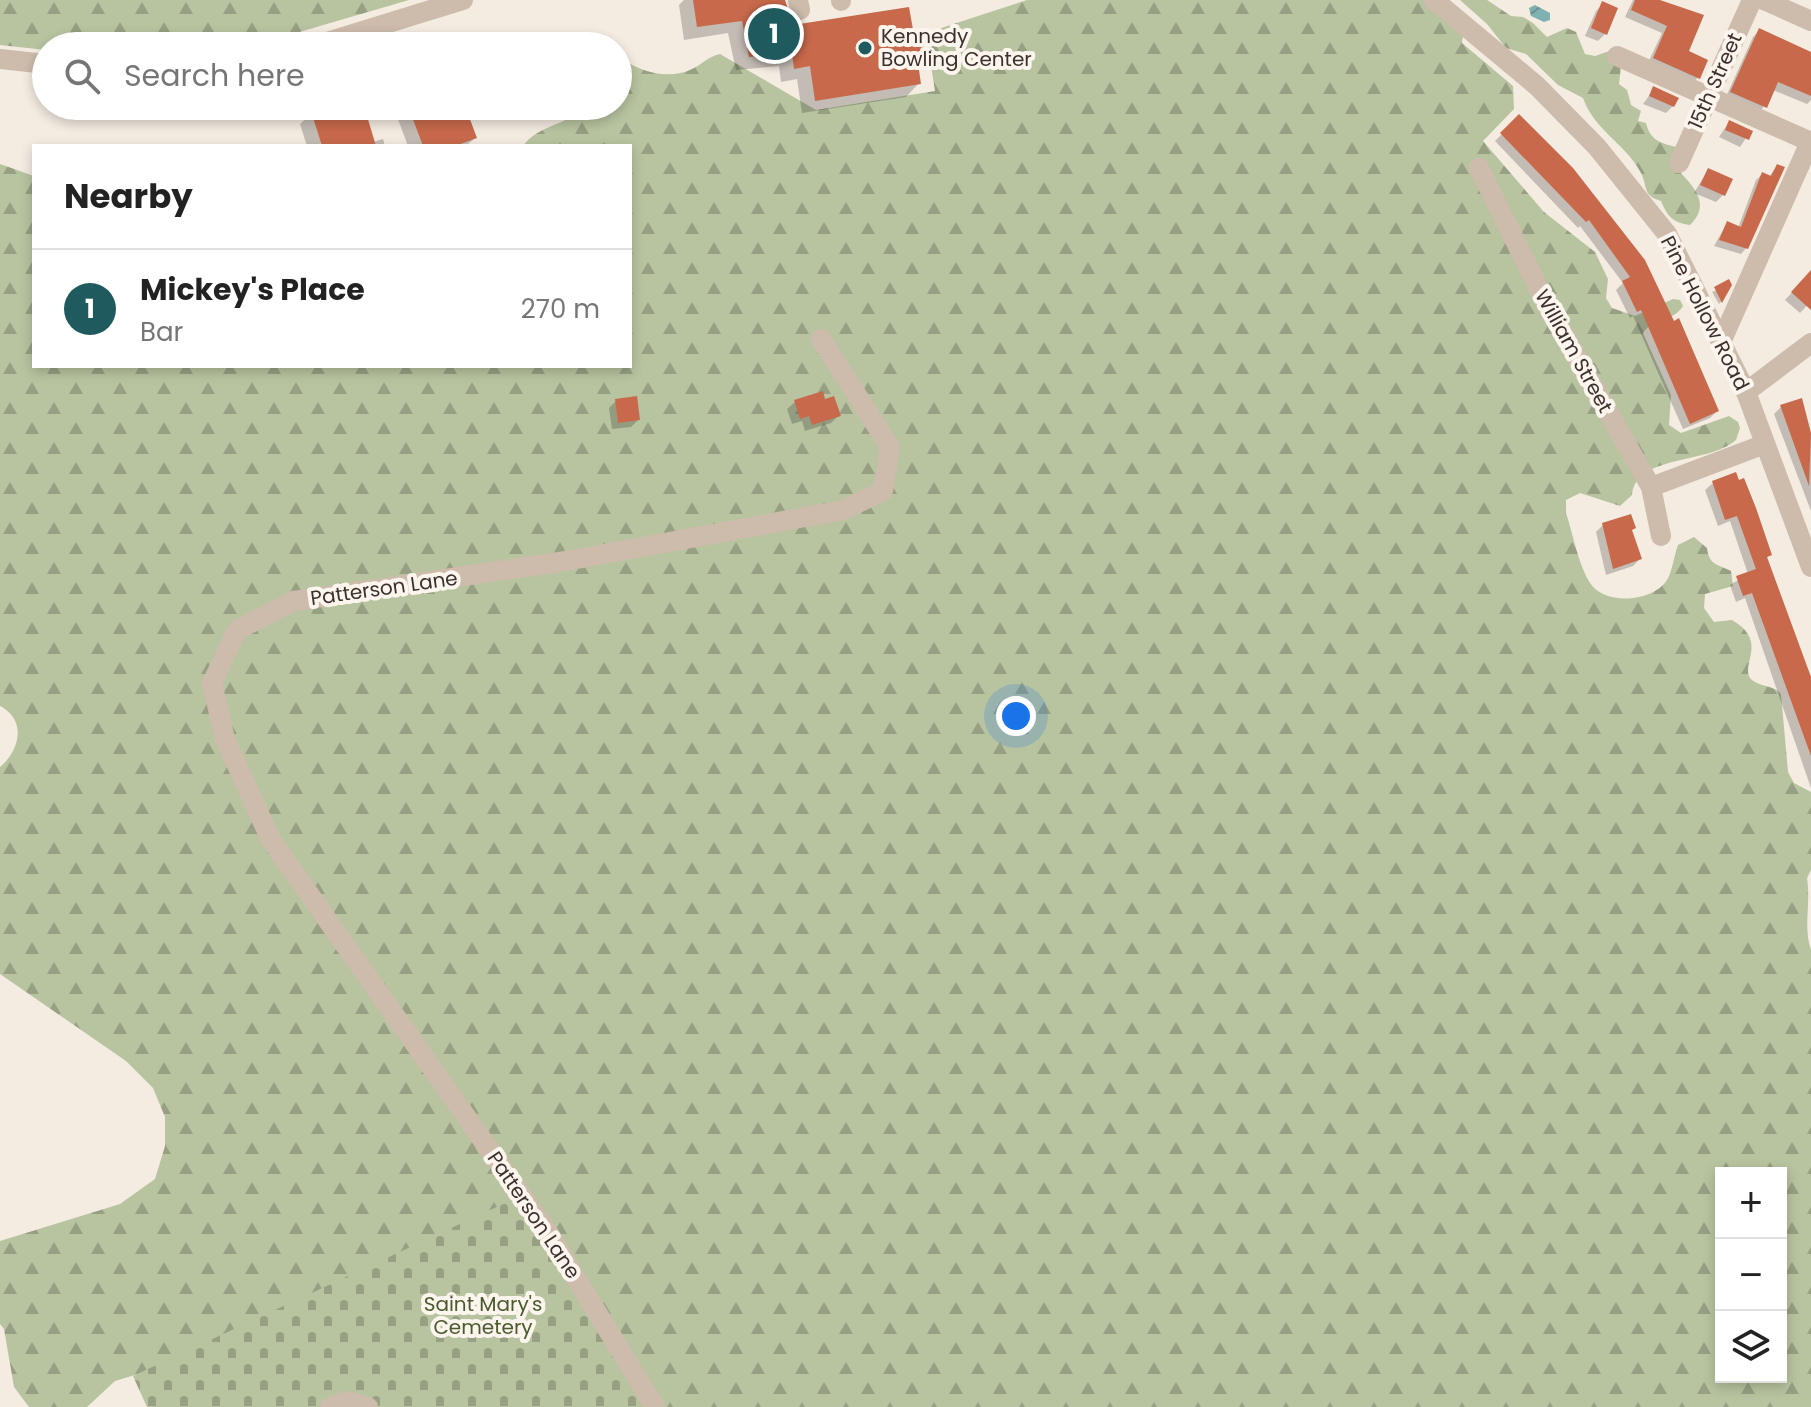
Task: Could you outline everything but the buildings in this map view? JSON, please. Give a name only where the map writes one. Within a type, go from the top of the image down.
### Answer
[{"type":"street","points":[[359,32],[463,0]]},
{"type":"street","name":"Pine Hollow Road","points":[[1434,0],[1537,86],[1615,168],[1667,234],[1746,392],[1811,566]]},
{"type":"street","name":"15th Street","points":[[1679,163],[1752,0]]},
{"type":"street","points":[[1764,0],[1811,21]]},
{"type":"street","points":[[1617,56],[1811,142],[1722,340]]},
{"type":"street","points":[[0,59],[32,62]]},
{"type":"street","name":"William Street","points":[[1479,168],[1548,307],[1651,487],[1661,536]]},
{"type":"street","name":"Patterson Lane","points":[[655,1407],[549,1234],[271,840],[225,739],[212,683],[237,630],[294,601],[566,561],[812,516],[843,510],[883,491],[890,447],[821,339]]},
{"type":"street","points":[[1746,392],[1811,343]]},
{"type":"street","points":[[1651,487],[1765,444]]},
{"type":"street","points":[[330,1407],[348,1401],[368,1407]]},
{"type":"green space","points":[[0,0],[409,0],[299,32],[32,32],[32,48],[0,45]]},
{"type":"green space","points":[[1027,0],[1430,0],[1463,35],[1462,43],[1513,86],[1514,109],[1483,141],[1544,212],[1595,252],[1608,279],[1606,298],[1612,308],[1635,316],[1673,299],[1680,300],[1683,306],[1679,311],[1643,333],[1671,395],[1669,425],[1681,433],[1729,416],[1738,422],[1740,428],[1736,440],[1723,448],[1659,466],[1646,473],[1636,482],[1632,495],[1620,506],[1580,493],[1566,500],[1566,513],[1586,575],[1597,590],[1606,595],[1629,598],[1651,593],[1669,577],[1678,545],[1694,537],[1707,548],[1712,561],[1731,571],[1733,586],[1705,594],[1704,608],[1714,622],[1732,620],[1749,635],[1749,676],[1751,680],[1781,694],[1788,772],[1794,783],[1811,792],[1811,870],[1807,878],[1811,950],[1811,1407],[399,1407],[424,1287],[115,1381],[87,1407],[29,1407],[14,1387],[4,1329],[0,1324],[0,1241],[120,1204],[155,1179],[165,1146],[165,1117],[153,1088],[126,1061],[0,974],[0,767],[12,752],[18,735],[14,719],[0,706],[0,164],[32,175],[32,368],[632,368],[632,144],[525,144],[537,133],[566,120],[632,120],[632,65],[653,73],[683,73],[720,54],[816,110],[935,91],[926,33]]},
{"type":"green space","points":[[1460,0],[1487,0],[1511,16],[1523,17],[1533,23],[1547,37],[1567,28],[1576,32],[1585,54],[1595,56],[1615,49],[1622,57],[1619,84],[1627,90],[1631,105],[1641,111],[1638,121],[1646,123],[1656,140],[1676,147],[1677,169],[1698,195],[1700,209],[1690,225],[1671,218],[1661,201],[1648,193],[1635,163],[1602,128],[1583,98],[1558,85],[1526,54],[1506,48],[1487,24]]},
{"type":"green space","name":"Saint Mary's Cemetery","points":[[518,1197],[650,1407],[147,1407],[133,1376]]},
{"type":"water","points":[[1535,5],[1550,13],[1550,20],[1544,22],[1531,16],[1529,8]]},
{"type":"place","name":"Mickey's Place","points":[[774,34]]},
{"type":"place","name":"Kennedy Bowling Center","points":[[865,48]]}]
